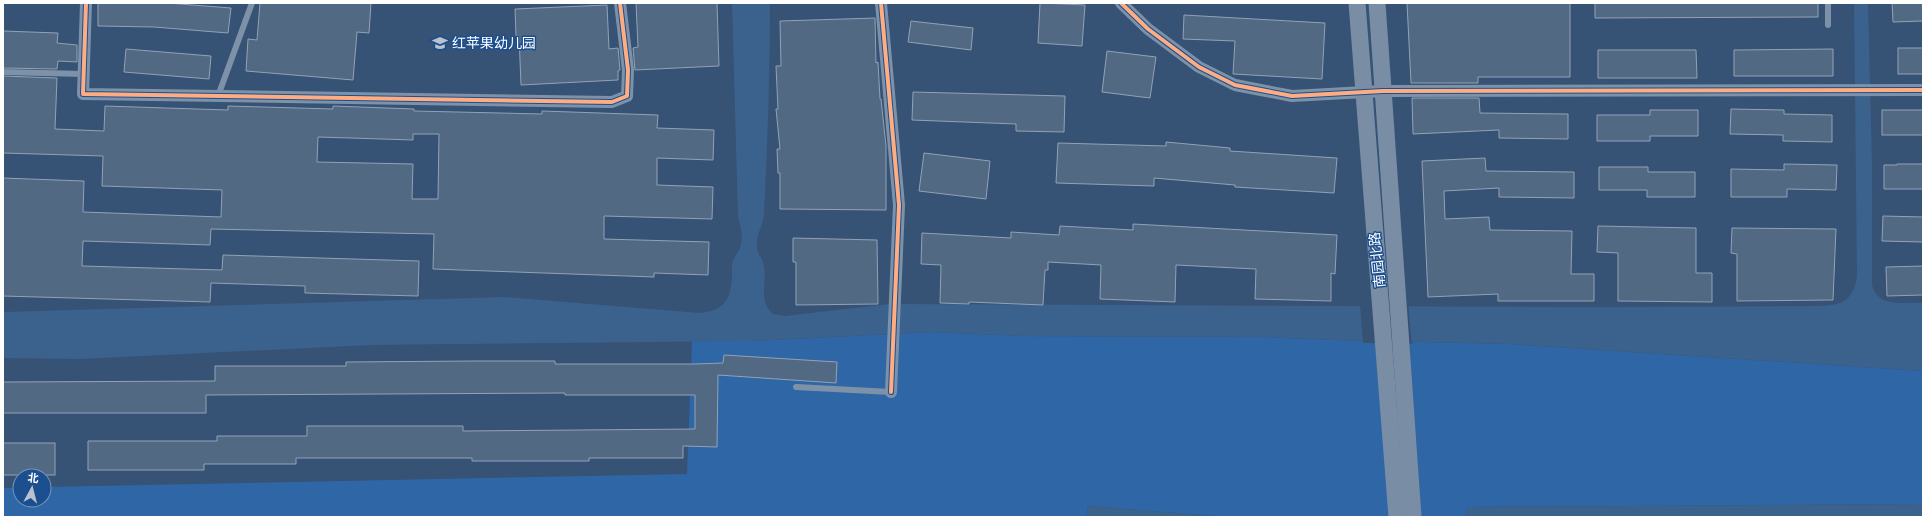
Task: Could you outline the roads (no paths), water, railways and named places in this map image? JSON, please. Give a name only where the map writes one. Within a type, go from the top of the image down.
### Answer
[{"type":"main road","name":"南园北路","points":[[1357,3],[1375,249],[1387,278],[1413,517]]},
{"type":"main road","name":"南园北路","points":[[1377,3],[1395,248],[1387,278],[1397,517]]},
{"type":"street","points":[[86,3],[83,94],[612,102],[627,96],[628,70],[620,3]]},
{"type":"street","points":[[881,3],[899,205],[896,302],[890,392]]},
{"type":"street","points":[[1121,3],[1148,29],[1199,67],[1235,85],[1292,96],[1383,91],[1876,92],[1923,90]]},
{"type":"lane","points":[[218,96],[252,3]]},
{"type":"lane","points":[[1828,3],[1828,24]]},
{"type":"lane","points":[[3,72],[84,74]]},
{"type":"lane","points":[[796,387],[890,392]]},
{"type":"place","name":"红苹果幼儿园","points":[[440,43]]}]
